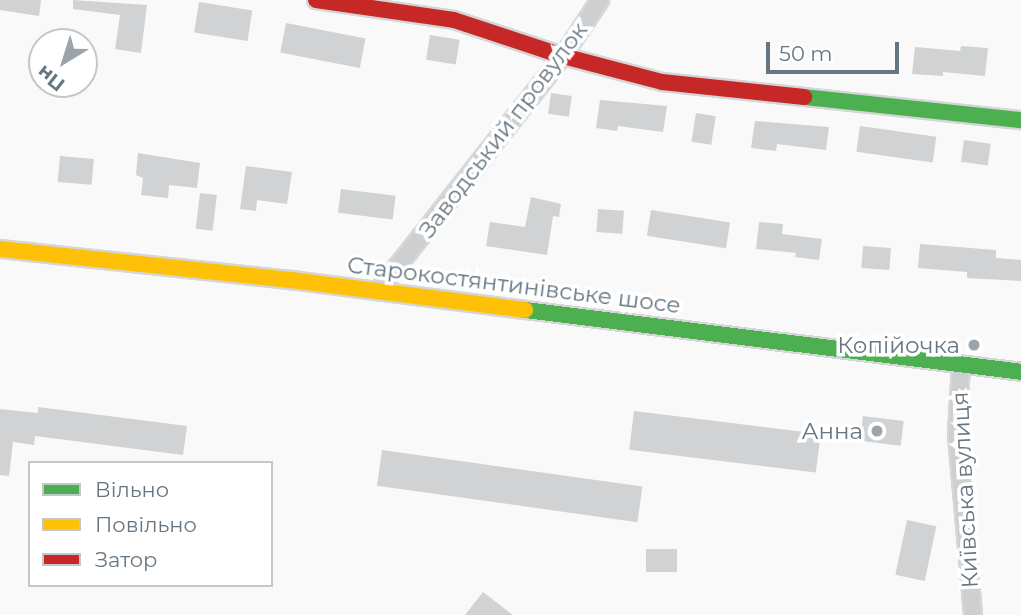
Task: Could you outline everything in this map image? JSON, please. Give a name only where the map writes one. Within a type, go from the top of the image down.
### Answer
[{"type":"main road","points":[[316,0],[454,20],[564,56],[662,82],[1021,120]]},
{"type":"main road","name":"Старокостянтинівське шосе","points":[[0,249],[378,291],[1021,372]]},
{"type":"street","name":"Заводський провулок","points":[[378,291],[564,56],[600,0]]},
{"type":"street","name":"Київська вулиця","points":[[961,365],[957,435],[973,615]]},
{"type":"building","points":[[0,0],[41,0],[39,16],[0,10]]},
{"type":"building","points":[[73,0],[147,5],[141,53],[115,49],[120,15],[73,9]]},
{"type":"building","points":[[199,2],[252,10],[247,41],[194,33]]},
{"type":"building","points":[[286,23],[366,38],[360,68],[280,52]]},
{"type":"building","points":[[430,35],[460,40],[456,64],[426,60]]},
{"type":"building","points":[[961,46],[988,48],[985,76],[943,72],[943,76],[912,74],[915,47],[960,51]]},
{"type":"building","points":[[551,93],[572,96],[569,117],[548,114]]},
{"type":"building","points":[[600,100],[667,106],[663,132],[618,126],[617,131],[596,128]]},
{"type":"building","points":[[696,113],[716,116],[711,145],[691,142]]},
{"type":"building","points":[[755,121],[829,127],[826,150],[777,144],[776,151],[751,148]]},
{"type":"building","points":[[860,126],[936,137],[933,162],[856,152]]},
{"type":"building","points":[[964,140],[991,144],[988,166],[961,162]]},
{"type":"building","points":[[138,153],[200,163],[197,188],[169,185],[168,198],[141,195],[143,178],[136,175]]},
{"type":"building","points":[[60,156],[94,159],[92,185],[58,182]]},
{"type":"building","points":[[246,166],[292,172],[287,204],[257,200],[256,211],[240,209]]},
{"type":"building","points":[[341,189],[396,196],[393,220],[338,213]]},
{"type":"building","points":[[200,193],[217,195],[212,231],[196,229]]},
{"type":"building","points":[[531,197],[561,204],[559,217],[553,216],[547,255],[486,246],[490,222],[525,227]]},
{"type":"building","points":[[598,209],[624,211],[622,234],[596,232]]},
{"type":"building","points":[[651,210],[730,223],[726,248],[647,236]]},
{"type":"building","points":[[759,222],[783,224],[782,234],[822,239],[819,260],[795,257],[796,253],[756,249]]},
{"type":"building","points":[[920,244],[996,250],[996,258],[1021,260],[1021,281],[967,278],[967,272],[918,268]]},
{"type":"building","points":[[863,246],[891,248],[889,270],[861,268]]},
{"type":"building","points":[[38,407],[187,426],[183,455],[35,436],[34,445],[13,442],[9,476],[0,475],[0,409],[38,413]]},
{"type":"building","points":[[634,411],[821,434],[816,473],[629,450]]},
{"type":"building","points":[[863,416],[904,421],[901,446],[860,441]]},
{"type":"building","points":[[382,450],[642,487],[637,522],[377,486]]},
{"type":"building","points":[[907,520],[936,526],[925,581],[895,575]]},
{"type":"building","points":[[646,549],[677,549],[677,572],[646,572]]},
{"type":"building","points":[[483,592],[513,615],[465,615]]},
{"type":"traffic: fast","points":[[804,97],[1021,120]]},
{"type":"traffic: fast","points":[[525,310],[1021,372]]},
{"type":"traffic: slow","points":[[0,249],[291,280],[525,310]]},
{"type":"traffic: jam","points":[[316,0],[454,20],[563,56],[662,82],[804,97]]},
{"type":"place","name":"Копійочка","points":[[974,345]]},
{"type":"place","name":"Анна","points":[[877,431]]}]
